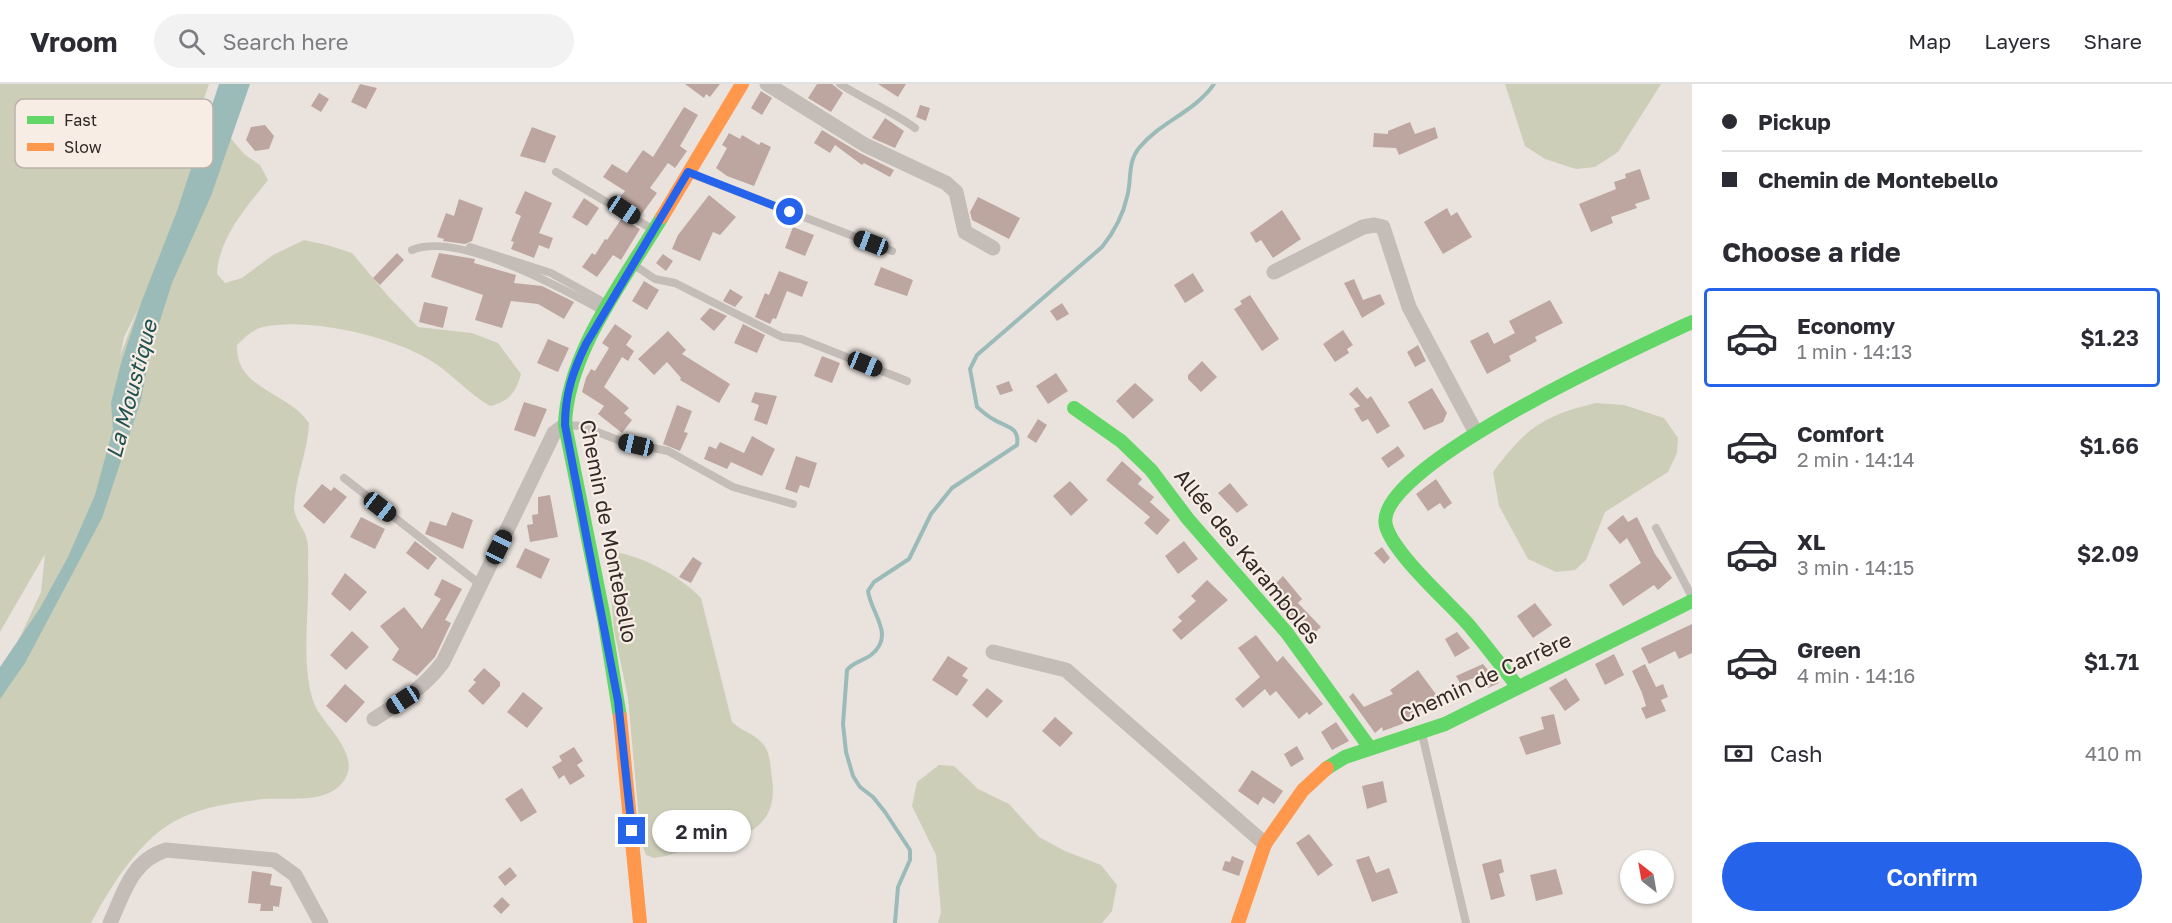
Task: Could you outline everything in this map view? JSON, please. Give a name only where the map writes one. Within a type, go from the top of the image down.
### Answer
[{"type":"street","name":"Chemin de Montebello","points":[[640,923],[621,722],[604,618],[565,425],[565,401],[573,370],[606,308],[742,84]]},
{"type":"street","points":[[767,84],[865,145],[946,183],[956,192],[965,232],[993,248]]},
{"type":"street","points":[[1274,272],[1362,227],[1383,226],[1409,307],[1476,432]]},
{"type":"street","points":[[1518,687],[1469,626],[1397,547],[1389,534],[1385,518],[1392,502],[1409,483],[1476,432],[1537,396],[1692,322]]},
{"type":"street","name":"Allée des Karamboles","points":[[1074,408],[1121,441],[1151,470],[1188,519],[1287,633],[1370,748]]},
{"type":"street","points":[[374,719],[429,681],[458,635],[554,433],[565,425]]},
{"type":"street","name":"Chemin de Carrère","points":[[1238,923],[1265,844],[1303,790],[1325,769],[1345,757],[1422,732],[1518,687],[1692,599]]},
{"type":"street","points":[[993,652],[1065,670],[1265,844]]},
{"type":"street","points":[[110,923],[131,876],[153,855],[166,850],[274,860],[295,875],[321,923]]},
{"type":"lane","points":[[840,84],[864,99],[883,106],[915,128]]},
{"type":"lane","points":[[556,172],[654,230]]},
{"type":"lane","points":[[688,172],[892,251]]},
{"type":"lane","points":[[412,250],[424,245],[450,248],[517,267],[606,308]]},
{"type":"lane","points":[[470,247],[551,273],[606,308]]},
{"type":"lane","points":[[633,265],[656,279],[675,283],[782,337],[801,339],[907,381]]},
{"type":"lane","points":[[565,425],[582,426],[623,442],[668,451],[733,487],[793,504]]},
{"type":"lane","points":[[344,478],[481,585]]},
{"type":"lane","points":[[1656,528],[1692,599]]},
{"type":"lane","points":[[1422,732],[1466,923]]},
{"type":"green space","points":[[0,84],[209,84],[204,99],[15,99],[15,168],[213,168],[213,117],[244,154],[260,165],[268,180],[228,235],[219,260],[217,274],[225,283],[242,278],[273,255],[304,240],[327,245],[352,253],[418,327],[472,333],[498,343],[521,374],[511,395],[502,402],[490,406],[428,359],[371,336],[325,327],[281,325],[263,327],[252,332],[237,345],[239,360],[244,371],[253,381],[289,404],[309,423],[294,507],[308,547],[307,672],[314,703],[344,749],[349,769],[345,779],[329,793],[308,798],[265,799],[222,805],[201,810],[166,826],[128,863],[91,923],[0,923],[0,674],[41,592],[45,554],[0,632]],"holes":[[[138,309],[120,356],[124,337]]]},
{"type":"green space","points":[[1505,84],[1661,84],[1618,152],[1595,167],[1576,169],[1545,159],[1525,146]]},
{"type":"green space","points":[[1596,403],[1624,405],[1664,418],[1678,438],[1677,453],[1668,472],[1605,512],[1586,560],[1575,570],[1556,572],[1528,559],[1499,506],[1493,472],[1515,444],[1537,426],[1562,413]]},
{"type":"green space","points":[[619,553],[641,559],[663,570],[684,583],[701,598],[732,722],[759,740],[767,751],[772,778],[772,800],[766,817],[755,828],[740,836],[666,856],[654,858],[646,855],[641,842],[628,698],[614,630],[608,564]]},
{"type":"green space","points":[[939,765],[954,766],[978,789],[1009,804],[1039,837],[1065,851],[1101,865],[1117,885],[1112,911],[1102,923],[938,923],[941,912],[936,855],[912,806],[917,782]]},
{"type":"water","name":"La Moustique","points":[[219,84],[250,84],[211,196],[172,283],[150,352],[141,400],[102,518],[25,663],[0,699],[0,667],[40,608],[68,557],[95,495],[113,429],[111,403],[121,363],[191,168],[213,168],[213,102]]},
{"type":"building","points":[[360,84],[377,88],[366,109],[351,102]]},
{"type":"building","points":[[685,84],[720,84],[710,97],[706,94],[704,98]]},
{"type":"building","points":[[817,84],[832,84],[843,93],[831,112],[808,98]]},
{"type":"building","points":[[878,84],[906,84],[898,97]]},
{"type":"building","points":[[761,91],[772,98],[762,115],[751,108]]},
{"type":"building","points":[[319,93],[329,99],[321,112],[311,106]]},
{"type":"building","points":[[920,105],[930,108],[926,121],[916,117]]},
{"type":"building","points":[[684,107],[698,115],[680,146],[687,151],[675,168],[668,163],[650,188],[657,193],[641,215],[628,208],[631,205],[620,197],[625,191],[603,177],[612,164],[627,173],[643,150],[653,157]]},
{"type":"building","points":[[885,118],[904,131],[895,148],[872,138]]},
{"type":"building","points":[[1410,122],[1415,134],[1435,127],[1438,138],[1399,155],[1396,148],[1373,147],[1374,133],[1388,134],[1388,131]]},
{"type":"building","points":[[265,125],[274,136],[269,149],[255,151],[246,140],[251,127]]},
{"type":"building","points":[[532,127],[556,136],[545,163],[520,156]]},
{"type":"building","points":[[822,130],[894,170],[890,177],[864,163],[862,165],[835,145],[830,153],[814,143]]},
{"type":"building","points":[[729,133],[740,139],[742,135],[759,145],[761,142],[771,147],[754,186],[727,176],[716,168],[727,148],[722,145]]},
{"type":"building","points":[[1640,169],[1650,199],[1635,204],[1637,208],[1611,217],[1613,223],[1591,232],[1579,204],[1616,189],[1614,182],[1626,178],[1625,174]]},
{"type":"building","points":[[525,191],[552,203],[539,233],[553,238],[549,249],[539,245],[534,258],[511,249],[514,242],[511,241],[521,216],[515,213]]},
{"type":"building","points":[[709,195],[736,217],[720,235],[713,232],[700,261],[672,249],[678,235]]},
{"type":"building","points":[[978,197],[1020,218],[1009,239],[972,220],[970,212]]},
{"type":"building","points":[[584,198],[599,208],[587,226],[572,217]]},
{"type":"building","points":[[459,199],[483,208],[472,241],[465,244],[443,241],[444,239],[437,237],[446,213],[454,216]]},
{"type":"building","points":[[1447,208],[1451,216],[1457,212],[1472,237],[1443,254],[1424,222]]},
{"type":"building","points":[[1282,210],[1301,239],[1273,258],[1261,240],[1256,243],[1250,233]]},
{"type":"building","points":[[622,218],[640,229],[621,260],[613,255],[597,277],[582,267],[592,253],[595,255]]},
{"type":"building","points":[[793,227],[814,235],[805,256],[785,248]]},
{"type":"building","points":[[397,253],[404,260],[380,285],[373,278]]},
{"type":"building","points":[[439,253],[475,259],[474,263],[516,275],[514,283],[542,286],[574,302],[564,319],[538,304],[511,301],[502,328],[475,320],[483,295],[431,277]]},
{"type":"building","points":[[663,254],[673,261],[666,271],[656,263]]},
{"type":"building","points":[[881,267],[913,280],[907,296],[874,285]]},
{"type":"building","points":[[779,271],[808,282],[802,297],[787,291],[776,319],[773,318],[770,324],[755,317],[765,293],[769,295]]},
{"type":"building","points":[[1193,273],[1204,291],[1185,303],[1174,285]]},
{"type":"building","points":[[1354,279],[1363,300],[1380,294],[1385,304],[1362,318],[1344,283]]},
{"type":"building","points":[[644,281],[659,290],[647,310],[632,301]]},
{"type":"building","points":[[730,289],[743,297],[735,307],[723,301]]},
{"type":"building","points":[[1250,295],[1279,339],[1262,351],[1234,309],[1242,304],[1240,301]]},
{"type":"building","points":[[1550,300],[1563,323],[1535,337],[1537,341],[1509,356],[1511,361],[1487,374],[1470,341],[1488,332],[1494,344],[1515,333],[1509,321]]},
{"type":"building","points":[[424,302],[448,307],[443,328],[419,322]]},
{"type":"building","points":[[1062,303],[1069,314],[1057,321],[1050,311]]},
{"type":"building","points":[[710,308],[727,316],[714,331],[700,319]]},
{"type":"building","points":[[615,324],[632,336],[626,345],[634,351],[628,361],[622,357],[604,387],[629,408],[624,413],[632,420],[622,433],[598,414],[604,406],[582,392],[591,369],[595,371],[609,348],[602,343]]},
{"type":"building","points":[[743,324],[765,335],[757,353],[734,343]]},
{"type":"building","points":[[1343,330],[1353,345],[1347,349],[1349,353],[1335,362],[1323,344]]},
{"type":"building","points":[[668,331],[686,350],[682,354],[730,384],[719,403],[680,380],[681,378],[667,362],[654,375],[638,359]]},
{"type":"building","points":[[548,339],[569,348],[558,372],[537,363]]},
{"type":"building","points":[[1418,345],[1426,361],[1415,367],[1407,352]]},
{"type":"building","points":[[822,356],[840,363],[832,383],[814,376]]},
{"type":"building","points":[[1202,361],[1217,377],[1201,392],[1188,379],[1188,375]]},
{"type":"building","points":[[1056,373],[1068,391],[1048,404],[1036,386]]},
{"type":"building","points":[[1009,381],[1013,391],[1000,395],[996,386]]},
{"type":"building","points":[[1135,383],[1154,400],[1133,419],[1116,401]]},
{"type":"building","points":[[1357,387],[1367,399],[1371,396],[1390,426],[1377,434],[1368,419],[1362,422],[1354,409],[1360,406],[1349,394]]},
{"type":"building","points":[[1432,388],[1447,413],[1443,422],[1424,430],[1408,402]]},
{"type":"building","points":[[755,392],[777,396],[767,425],[754,420],[759,405],[751,402]]},
{"type":"building","points":[[524,402],[547,409],[535,437],[514,430]]},
{"type":"building","points":[[677,405],[692,411],[684,432],[688,433],[680,451],[663,444]]},
{"type":"building","points":[[1038,419],[1047,425],[1036,443],[1027,437]]},
{"type":"building","points":[[752,436],[775,449],[762,476],[731,462],[727,469],[704,459],[709,446],[716,449],[720,442],[744,453]]},
{"type":"building","points":[[1398,446],[1405,456],[1388,468],[1381,458]]},
{"type":"building","points":[[796,456],[817,463],[809,488],[800,485],[797,493],[785,489]]},
{"type":"building","points":[[1122,461],[1142,479],[1138,484],[1154,497],[1150,502],[1170,520],[1157,535],[1144,523],[1150,517],[1106,480]]},
{"type":"building","points":[[1436,479],[1452,503],[1444,509],[1440,503],[1428,511],[1416,494]]},
{"type":"building","points":[[1070,481],[1088,500],[1071,516],[1053,496]]},
{"type":"building","points":[[1230,483],[1248,505],[1237,513],[1218,493]]},
{"type":"building","points":[[322,484],[331,491],[334,487],[347,497],[324,524],[303,506]]},
{"type":"building","points":[[550,495],[558,537],[530,542],[527,525],[533,524],[532,515],[538,514],[538,497]]},
{"type":"building","points":[[452,512],[473,520],[463,549],[425,534],[430,521],[446,526]]},
{"type":"building","points":[[1623,515],[1628,522],[1637,517],[1655,554],[1672,578],[1658,590],[1654,585],[1623,606],[1609,585],[1641,563],[1627,538],[1620,544],[1607,528]]},
{"type":"building","points":[[361,517],[385,529],[375,549],[350,537]]},
{"type":"building","points":[[415,541],[437,558],[428,570],[406,553]]},
{"type":"building","points":[[1184,541],[1198,559],[1178,574],[1165,556]]},
{"type":"building","points":[[1382,547],[1390,558],[1384,564],[1374,553]]},
{"type":"building","points":[[525,548],[550,559],[541,579],[516,567]]},
{"type":"building","points":[[693,557],[702,563],[691,583],[679,577]]},
{"type":"building","points":[[345,573],[367,592],[350,611],[331,594]]},
{"type":"building","points":[[1283,576],[1302,599],[1298,603],[1321,627],[1309,638],[1274,599],[1279,594],[1272,587]]},
{"type":"building","points":[[442,579],[462,589],[445,620],[451,623],[435,657],[417,676],[392,660],[399,649],[380,626],[404,607],[422,629],[441,599],[434,595]]},
{"type":"building","points":[[1207,580],[1228,600],[1181,640],[1172,630],[1182,621],[1178,617],[1196,601],[1191,596]]},
{"type":"building","points":[[1535,603],[1552,625],[1533,638],[1517,616]]},
{"type":"building","points":[[1692,624],[1692,653],[1679,659],[1675,651],[1649,664],[1641,648]]},
{"type":"building","points":[[352,631],[369,647],[346,670],[330,655]]},
{"type":"building","points":[[1457,632],[1470,648],[1455,657],[1445,639]]},
{"type":"building","points":[[1256,635],[1277,662],[1283,656],[1323,704],[1309,715],[1307,712],[1299,719],[1276,691],[1270,696],[1265,689],[1243,708],[1235,699],[1260,677],[1238,648]]},
{"type":"building","points":[[1614,654],[1624,675],[1605,685],[1595,664]]},
{"type":"building","points":[[948,656],[968,668],[962,676],[968,680],[957,696],[932,680]]},
{"type":"building","points":[[1483,664],[1499,683],[1488,688],[1482,675],[1460,683],[1456,676]]},
{"type":"building","points":[[1645,664],[1656,687],[1663,684],[1668,697],[1661,700],[1666,711],[1646,719],[1641,708],[1646,706],[1632,671]]},
{"type":"building","points":[[484,668],[500,682],[500,686],[483,705],[468,691],[476,682],[473,680]]},
{"type":"building","points":[[1418,670],[1438,697],[1402,724],[1383,731],[1382,727],[1375,733],[1349,697],[1353,693],[1364,707],[1393,694],[1390,690]]},
{"type":"building","points":[[1566,678],[1580,700],[1565,711],[1549,688]]},
{"type":"building","points":[[345,684],[365,702],[346,723],[326,706]]},
{"type":"building","points":[[987,688],[1003,701],[987,718],[972,705]]},
{"type":"building","points":[[523,692],[543,708],[527,728],[507,712]]},
{"type":"building","points":[[1554,714],[1561,744],[1526,755],[1519,737],[1544,729],[1541,717]]},
{"type":"building","points":[[1055,717],[1073,733],[1060,747],[1042,731]]},
{"type":"building","points":[[1336,722],[1349,741],[1332,750],[1321,732]]},
{"type":"building","points":[[1297,746],[1304,759],[1291,767],[1284,754]]},
{"type":"building","points":[[574,747],[583,761],[577,765],[585,776],[570,785],[564,775],[559,779],[552,767],[562,761],[559,756]]},
{"type":"building","points":[[1252,770],[1283,791],[1274,804],[1263,797],[1258,805],[1238,791]]},
{"type":"building","points":[[1383,781],[1387,802],[1367,809],[1362,786]]},
{"type":"building","points":[[522,788],[537,812],[521,822],[505,799]]},
{"type":"building","points":[[1309,834],[1333,865],[1318,876],[1296,843]]},
{"type":"building","points":[[1232,856],[1244,861],[1239,876],[1222,870],[1225,861],[1230,862]]},
{"type":"building","points":[[1369,856],[1376,873],[1389,868],[1398,893],[1372,902],[1356,860]]},
{"type":"building","points":[[1501,859],[1504,872],[1499,874],[1505,896],[1491,900],[1482,864]]},
{"type":"building","points":[[510,867],[517,876],[505,886],[498,877]]},
{"type":"building","points":[[1556,869],[1563,894],[1536,901],[1530,875]]},
{"type":"building","points":[[252,871],[272,874],[270,885],[282,887],[279,907],[273,906],[273,911],[260,911],[261,904],[248,903]]},
{"type":"building","points":[[502,897],[510,905],[501,914],[493,906]]},
{"type":"waterway","points":[[895,923],[898,887],[910,860],[910,850],[885,812],[873,797],[860,787],[853,776],[846,752],[843,724],[847,670],[871,655],[882,640],[880,624],[868,591],[874,582],[909,559],[931,514],[952,488],[1017,445],[1016,434],[1011,428],[991,418],[977,407],[970,369],[977,355],[1102,247],[1123,210],[1133,160],[1139,148],[1157,131],[1197,102],[1214,84]]},
{"type":"traffic: fast","points":[[620,717],[604,618],[565,425],[568,398],[587,343],[600,317],[662,217]]},
{"type":"traffic: fast","points":[[1518,687],[1467,623],[1399,550],[1386,526],[1393,501],[1420,473],[1463,442],[1515,410],[1692,322]]},
{"type":"traffic: fast","points":[[1074,408],[1121,441],[1151,470],[1188,519],[1287,633],[1370,748]]},
{"type":"traffic: fast","points":[[1327,768],[1345,757],[1445,724],[1692,601]]},
{"type":"traffic: slow","points":[[662,217],[742,84]]},
{"type":"traffic: slow","points":[[620,717],[640,923]]},
{"type":"traffic: slow","points":[[1238,923],[1265,844],[1303,790],[1327,768]]},
{"type":"route","points":[[632,831],[621,722],[604,618],[565,425],[565,401],[573,370],[586,344],[688,172],[790,212]]}]
